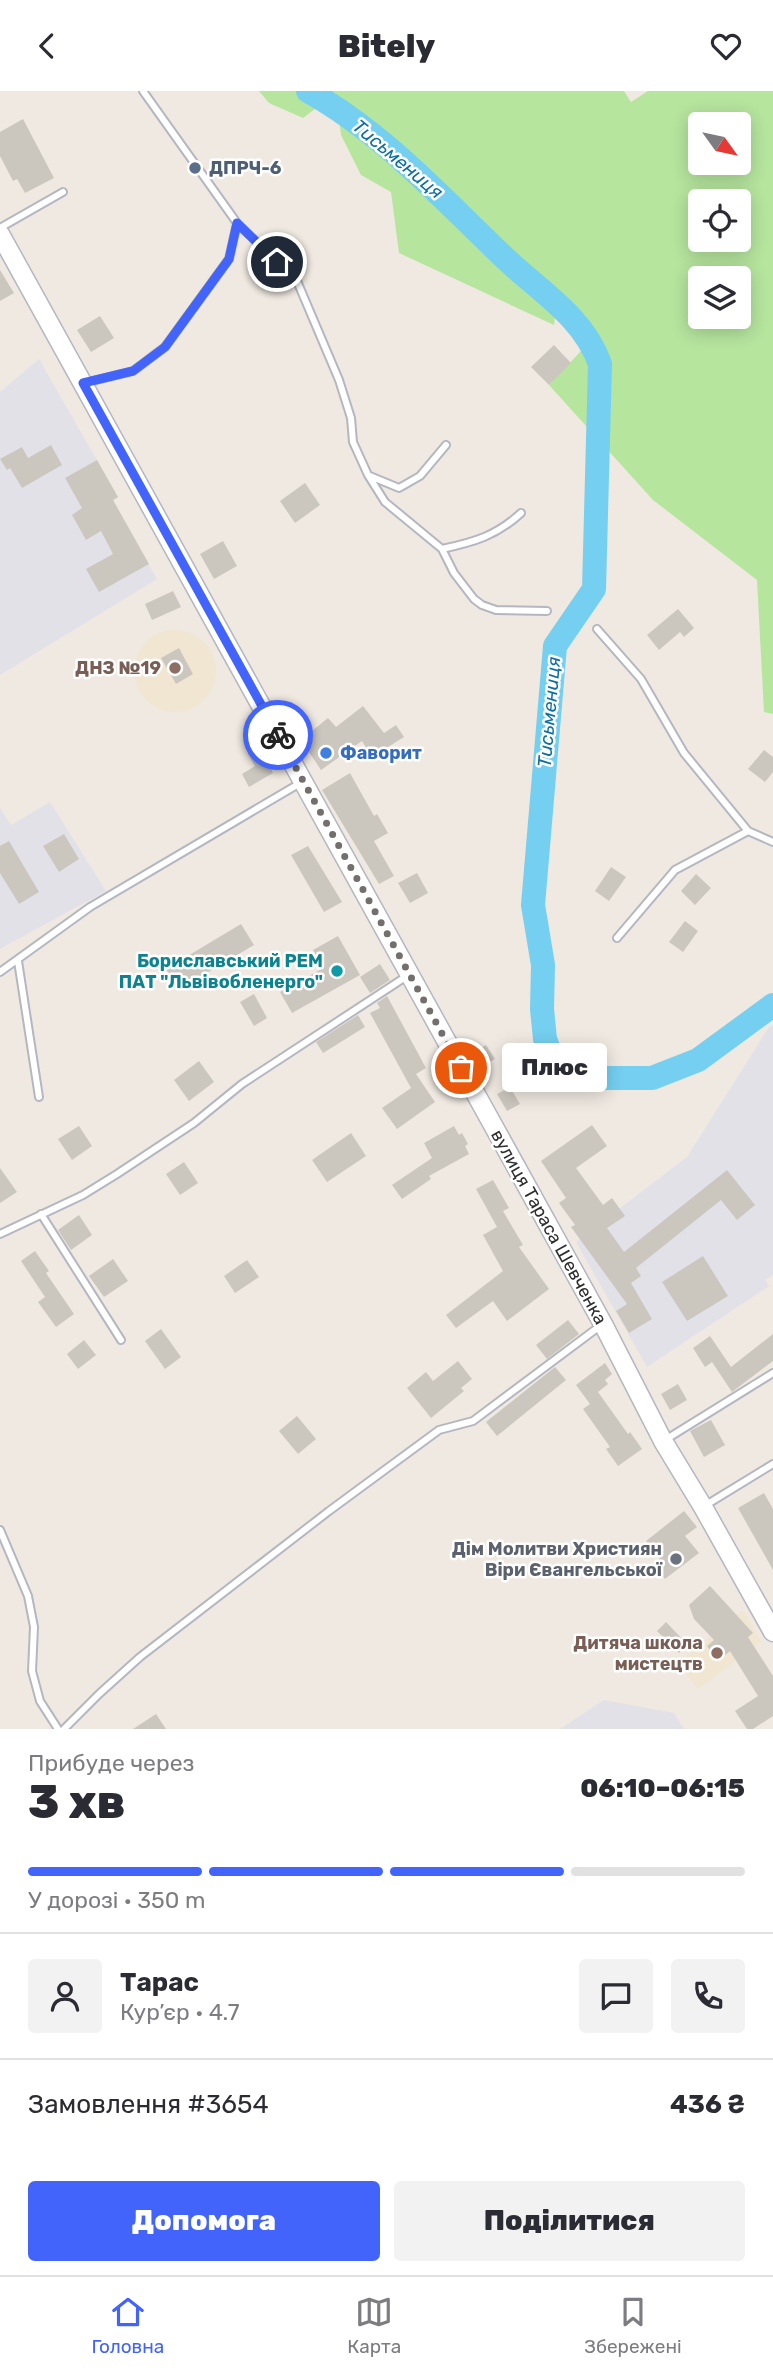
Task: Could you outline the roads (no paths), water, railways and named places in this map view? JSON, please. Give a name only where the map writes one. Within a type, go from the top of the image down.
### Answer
[{"type":"main road","name":"вулиця Тараса Шевченка","points":[[0,234],[5,253],[83,383],[603,1324],[663,1441],[773,1632]]},
{"type":"lane","points":[[143,91],[237,223],[297,281],[339,380],[351,418],[352,442],[385,502],[442,549],[454,573],[482,605],[496,610],[547,611]]},
{"type":"lane","points":[[0,228],[63,193]]},
{"type":"lane","points":[[83,383],[133,371],[165,347],[229,259],[237,223]]},
{"type":"lane","points":[[368,475],[399,488],[420,476],[446,445]]},
{"type":"lane","points":[[442,549],[475,541],[505,528],[521,513]]},
{"type":"lane","points":[[597,629],[641,679],[684,754],[748,831],[773,842]]},
{"type":"lane","points":[[0,972],[90,907],[304,781]]},
{"type":"lane","points":[[617,938],[675,870],[748,831]]},
{"type":"lane","points":[[18,961],[39,1097]]},
{"type":"lane","points":[[0,1234],[83,1195],[139,1160],[194,1123],[242,1084],[409,975]]},
{"type":"lane","points":[[41,1214],[121,1340]]},
{"type":"lane","points":[[64,1729],[140,1657],[329,1511],[439,1430],[474,1421],[603,1324]]},
{"type":"lane","points":[[663,1441],[773,1373]]},
{"type":"lane","points":[[703,1507],[773,1464]]},
{"type":"lane","points":[[0,1530],[28,1596],[34,1627],[32,1671],[40,1701],[58,1729]]},
{"type":"waterway","name":"Тисьмениця","points":[[308,91],[363,127],[388,148],[561,307],[584,333],[600,364],[594,589],[555,646],[533,905],[543,965],[542,1009],[545,1039],[553,1060],[570,1071],[603,1078],[652,1078],[698,1060],[773,1005]]},
{"type":"place","name":"ДПРЧ-6","points":[[195,168]]},
{"type":"place","name":"ДНЗ №19","points":[[175,668]]},
{"type":"place","name":"Фаворит","points":[[326,753]]},
{"type":"place","name":"Бориславський РЕМ ПАТ \"Львівобленерго\"","points":[[337,971]]},
{"type":"place","name":"Плюс","points":[[461,1068]]},
{"type":"place","name":"Дім Молитви Християн Віри Євангельської","points":[[676,1559]]},
{"type":"place","name":"Дитяча школа мистецтв","points":[[717,1653]]}]
